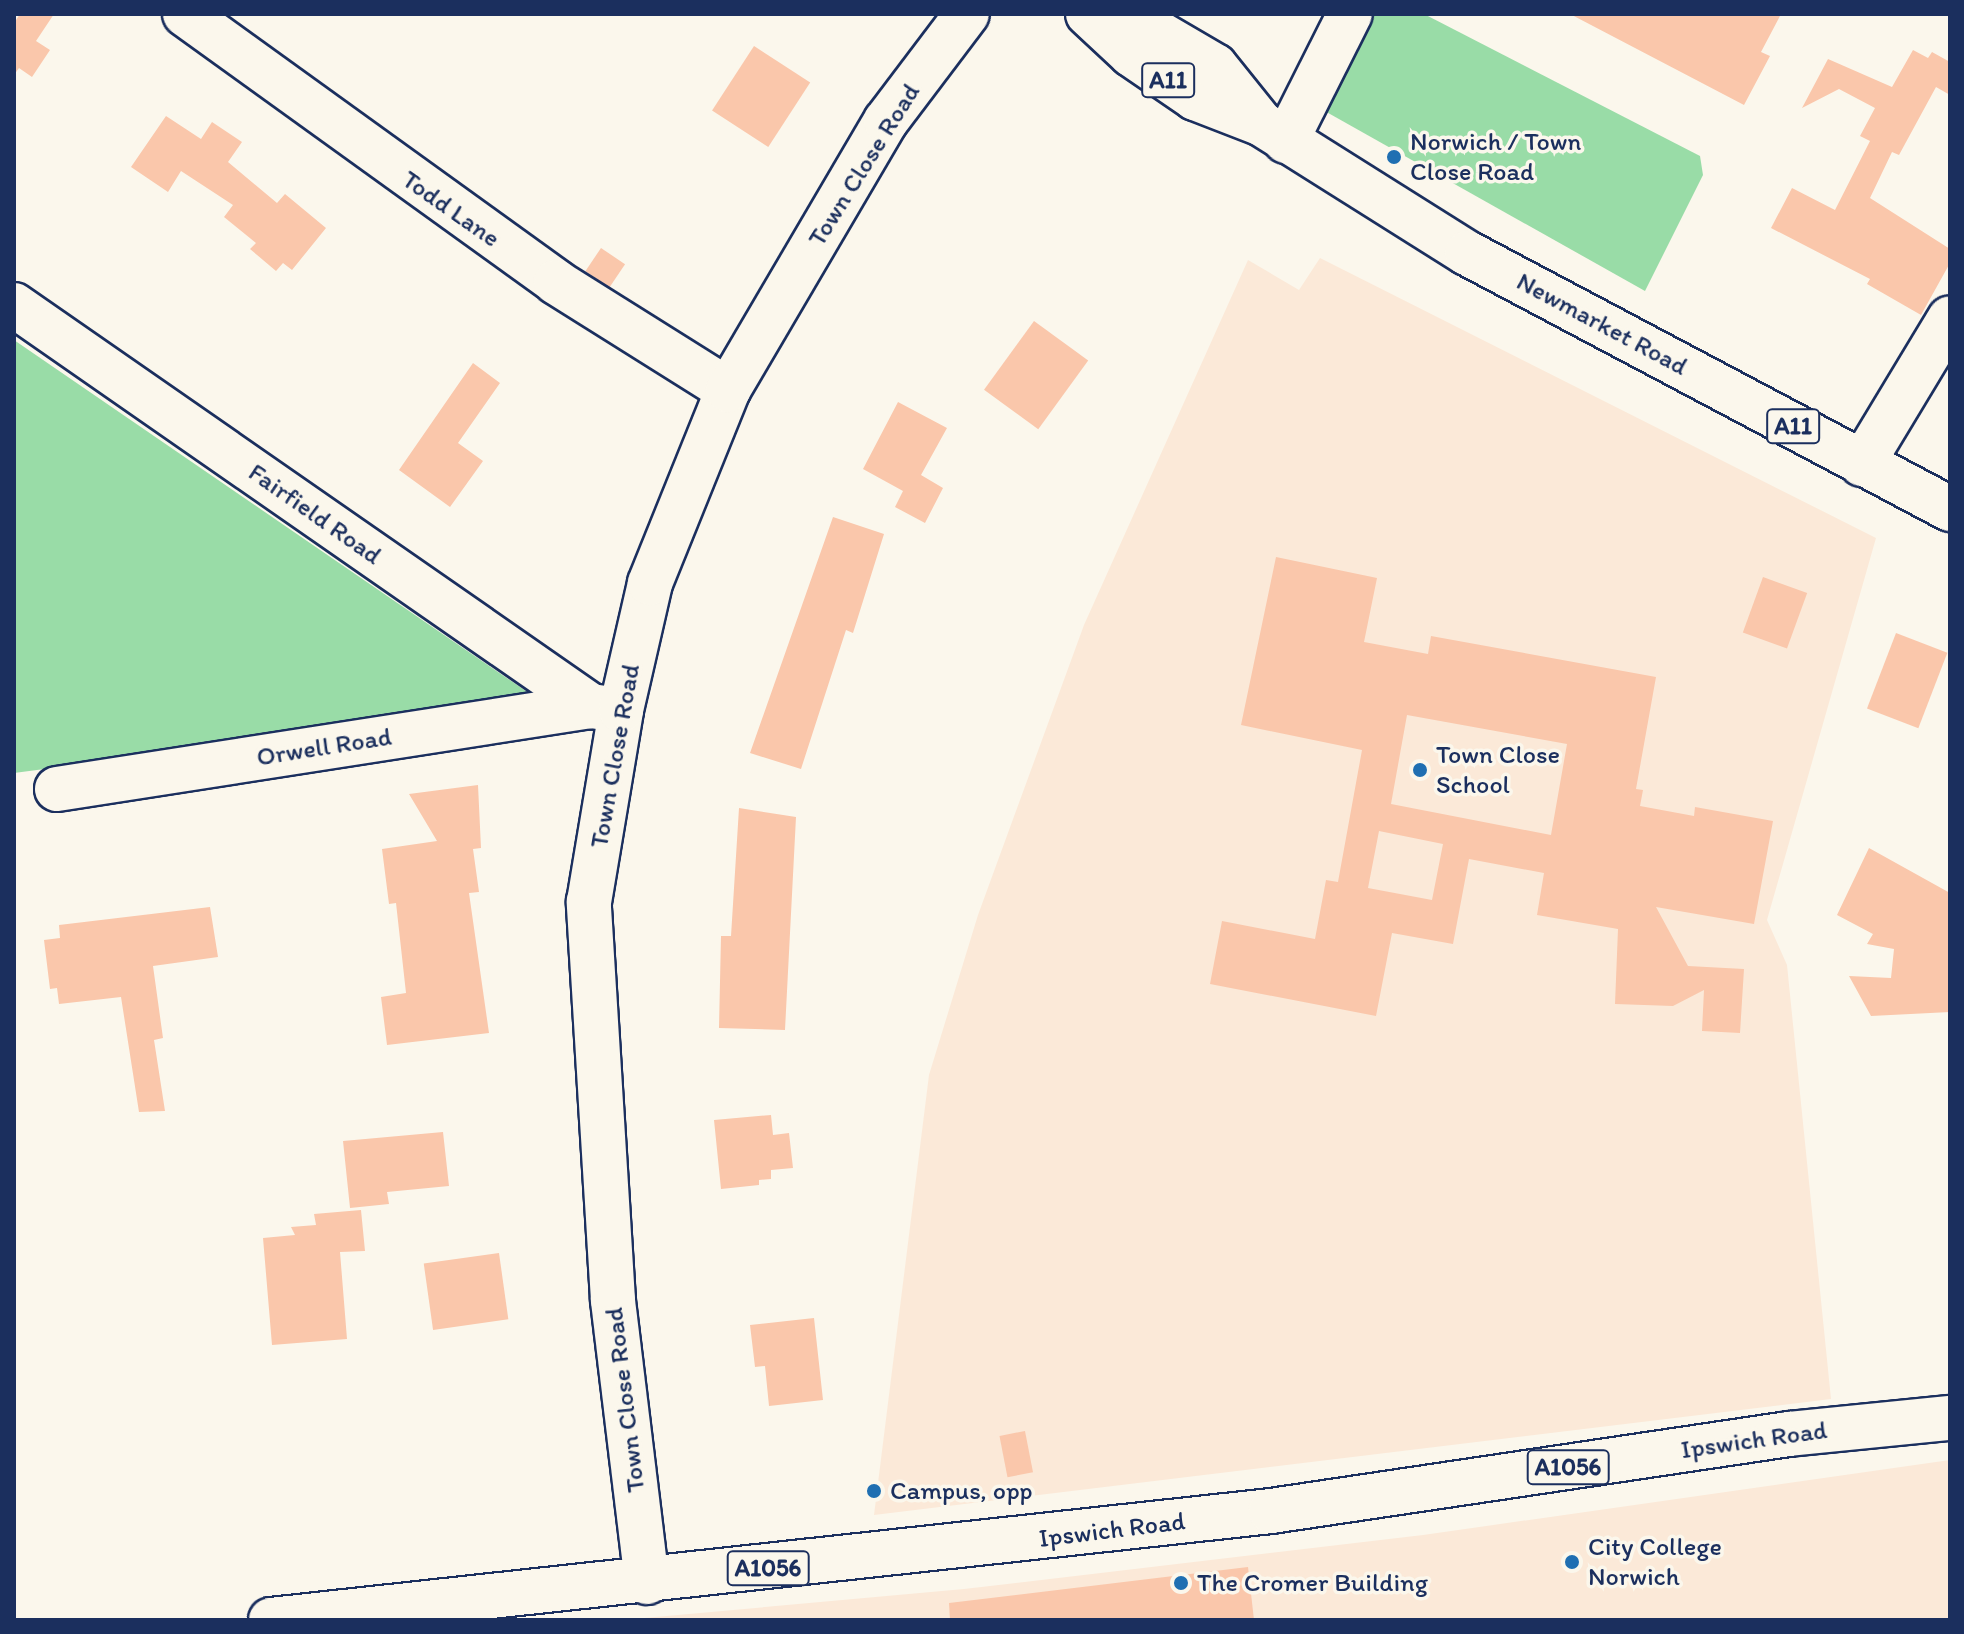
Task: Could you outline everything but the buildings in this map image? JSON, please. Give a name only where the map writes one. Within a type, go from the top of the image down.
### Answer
[{"type":"street","name":"Todd Lane","points":[[185,14],[556,282],[728,390]]},
{"type":"street","name":"Town Close Road","points":[[647,1582],[613,1300],[589,902],[606,708],[650,583],[728,390],[886,121],[967,14]]},
{"type":"street","name":"Newmarket Road","points":[[1088,14],[1131,54],[1195,98],[1274,133],[1467,253],[1950,509]]},
{"type":"street","name":"Newmarket Road","points":[[1126,14],[1215,66],[1274,133]]},
{"type":"street","points":[[1274,133],[1350,14]]},
{"type":"street","name":"Fairfield Road","points":[[14,305],[606,708]]},
{"type":"street","points":[[1862,464],[1950,318]]},
{"type":"street","name":"Orwell Road","points":[[57,789],[606,708]]},
{"type":"street","name":"Ipswich Road","points":[[271,1620],[327,1617],[1257,1513],[1789,1434],[1950,1418]]},
{"type":"shaded area","name":"Town Close School","points":[[1320,258],[1876,538],[1767,920],[1787,965],[1831,1399],[874,1515],[929,1075],[978,915],[1084,625],[1248,260],[1299,290]]},
{"type":"shaded area","name":"City College Norwich","points":[[1950,1460],[1950,1620],[622,1620],[964,1589],[1423,1535]]},
{"type":"green space","points":[[1364,14],[1424,14],[1700,156],[1703,175],[1645,291],[1314,105]]},
{"type":"green space","points":[[14,340],[536,698],[527,706],[14,773]]},
{"type":"place","name":"Norwich / Town Close Road","points":[[1394,157]]},
{"type":"place","name":"Town Close School","points":[[1420,770]]},
{"type":"place","name":"Campus, opp","points":[[874,1491]]},
{"type":"place","name":"City College Norwich","points":[[1572,1562]]},
{"type":"place","name":"The Cromer Building","points":[[1181,1583]]}]
